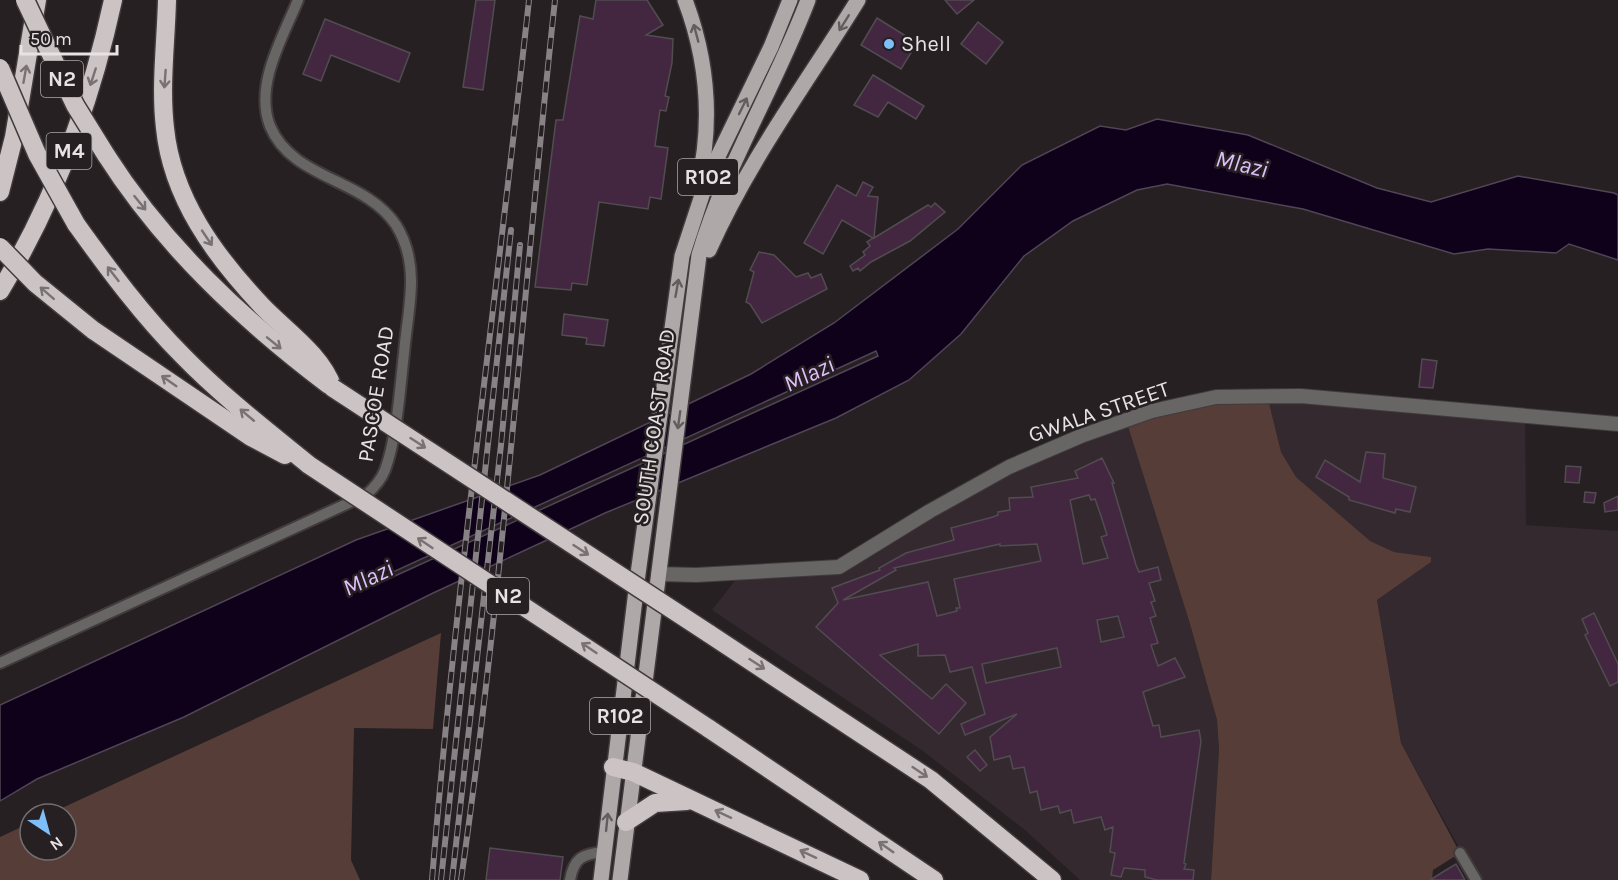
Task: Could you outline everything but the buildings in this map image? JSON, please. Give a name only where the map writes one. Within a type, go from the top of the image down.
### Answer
[{"type":"highway","name":"N2","points":[[25,0],[75,105],[124,183],[194,268],[244,318],[333,388],[932,780],[1052,880]]},
{"type":"highway","name":"M4","points":[[0,192],[14,137],[37,0]]},
{"type":"highway","name":"M4","points":[[0,291],[41,214],[71,147],[104,44],[114,0]]},
{"type":"highway","points":[[167,0],[164,126],[175,176],[184,200],[223,260],[263,306],[325,368],[333,388]]},
{"type":"highway","name":"N2","points":[[0,68],[37,154],[76,224],[111,273],[183,356],[227,398],[309,465],[934,880]]},
{"type":"highway","points":[[0,247],[35,283],[93,330],[272,450],[309,465]]},
{"type":"highway","points":[[613,767],[633,772],[860,880]]},
{"type":"highway","points":[[626,822],[655,803],[666,800],[694,801]]},
{"type":"main road","points":[[682,256],[703,161],[708,117],[706,76],[696,28],[685,0]]},
{"type":"main road","name":"SOUTH COAST ROAD","points":[[601,880],[613,767],[665,367],[682,256],[708,177],[771,47],[790,0]]},
{"type":"main road","name":"SOUTH COAST ROAD","points":[[620,880],[626,822],[651,651],[661,549],[688,362],[692,299],[699,255],[711,213],[793,40],[808,0]]},
{"type":"main road","points":[[690,338],[708,251],[739,185],[858,0]]},
{"type":"street","name":"PASCOE ROAD","points":[[0,663],[366,495],[379,482],[386,469],[400,389],[409,309],[411,280],[408,250],[396,225],[381,208],[365,195],[290,155],[270,126],[266,93],[270,71],[298,0]]},
{"type":"street","name":"GWALA STREET","points":[[658,574],[696,575],[839,567],[930,511],[1009,467],[1081,436],[1152,411],[1216,397],[1301,396],[1618,424]]},
{"type":"street","points":[[570,880],[572,867],[584,855],[604,852]]},
{"type":"street","points":[[1460,854],[1476,880]]},
{"type":"shaded area","points":[[1267,395],[1281,452],[1296,477],[1370,541],[1394,552],[1431,557],[1431,562],[1377,600],[1401,743],[1460,853],[1433,870],[1432,880],[1211,880],[1219,750],[1217,720],[1190,624],[1126,420],[1152,412]]},
{"type":"shaded area","points":[[1267,396],[1525,416],[1526,525],[1618,531],[1618,880],[1477,880],[1401,743],[1377,600],[1431,562],[1431,557],[1394,552],[1369,541],[1296,477],[1281,452]]},
{"type":"shaded area","points":[[1126,420],[1190,624],[1217,720],[1219,750],[1211,880],[1080,880],[1025,830],[923,751],[712,610],[741,573],[839,567],[1010,467]]},
{"type":"shaded area","points":[[441,633],[433,729],[354,728],[351,860],[360,880],[0,880],[0,837],[18,829],[18,862],[78,862],[78,802],[75,802]]},
{"type":"water","name":"Mlazi","points":[[1157,119],[1248,135],[1377,188],[1431,202],[1518,176],[1614,193],[1618,195],[1618,260],[1569,244],[1556,253],[1488,249],[1454,254],[1303,209],[1167,184],[1137,190],[1073,221],[1024,256],[961,334],[909,380],[836,418],[605,513],[431,594],[184,717],[37,779],[0,801],[0,705],[356,540],[540,475],[751,374],[834,323],[958,229],[1022,165],[1100,126],[1126,130]],"holes":[[[876,351],[878,356],[373,586],[371,582]]]},
{"type":"railway","points":[[432,880],[465,550],[529,0]]},
{"type":"railway","points":[[461,880],[501,550],[555,0]]},
{"type":"railway","points":[[441,880],[511,230]]},
{"type":"railway","points":[[452,880],[501,445],[520,245]]},
{"type":"place","name":"Shell","points":[[889,44]]}]
